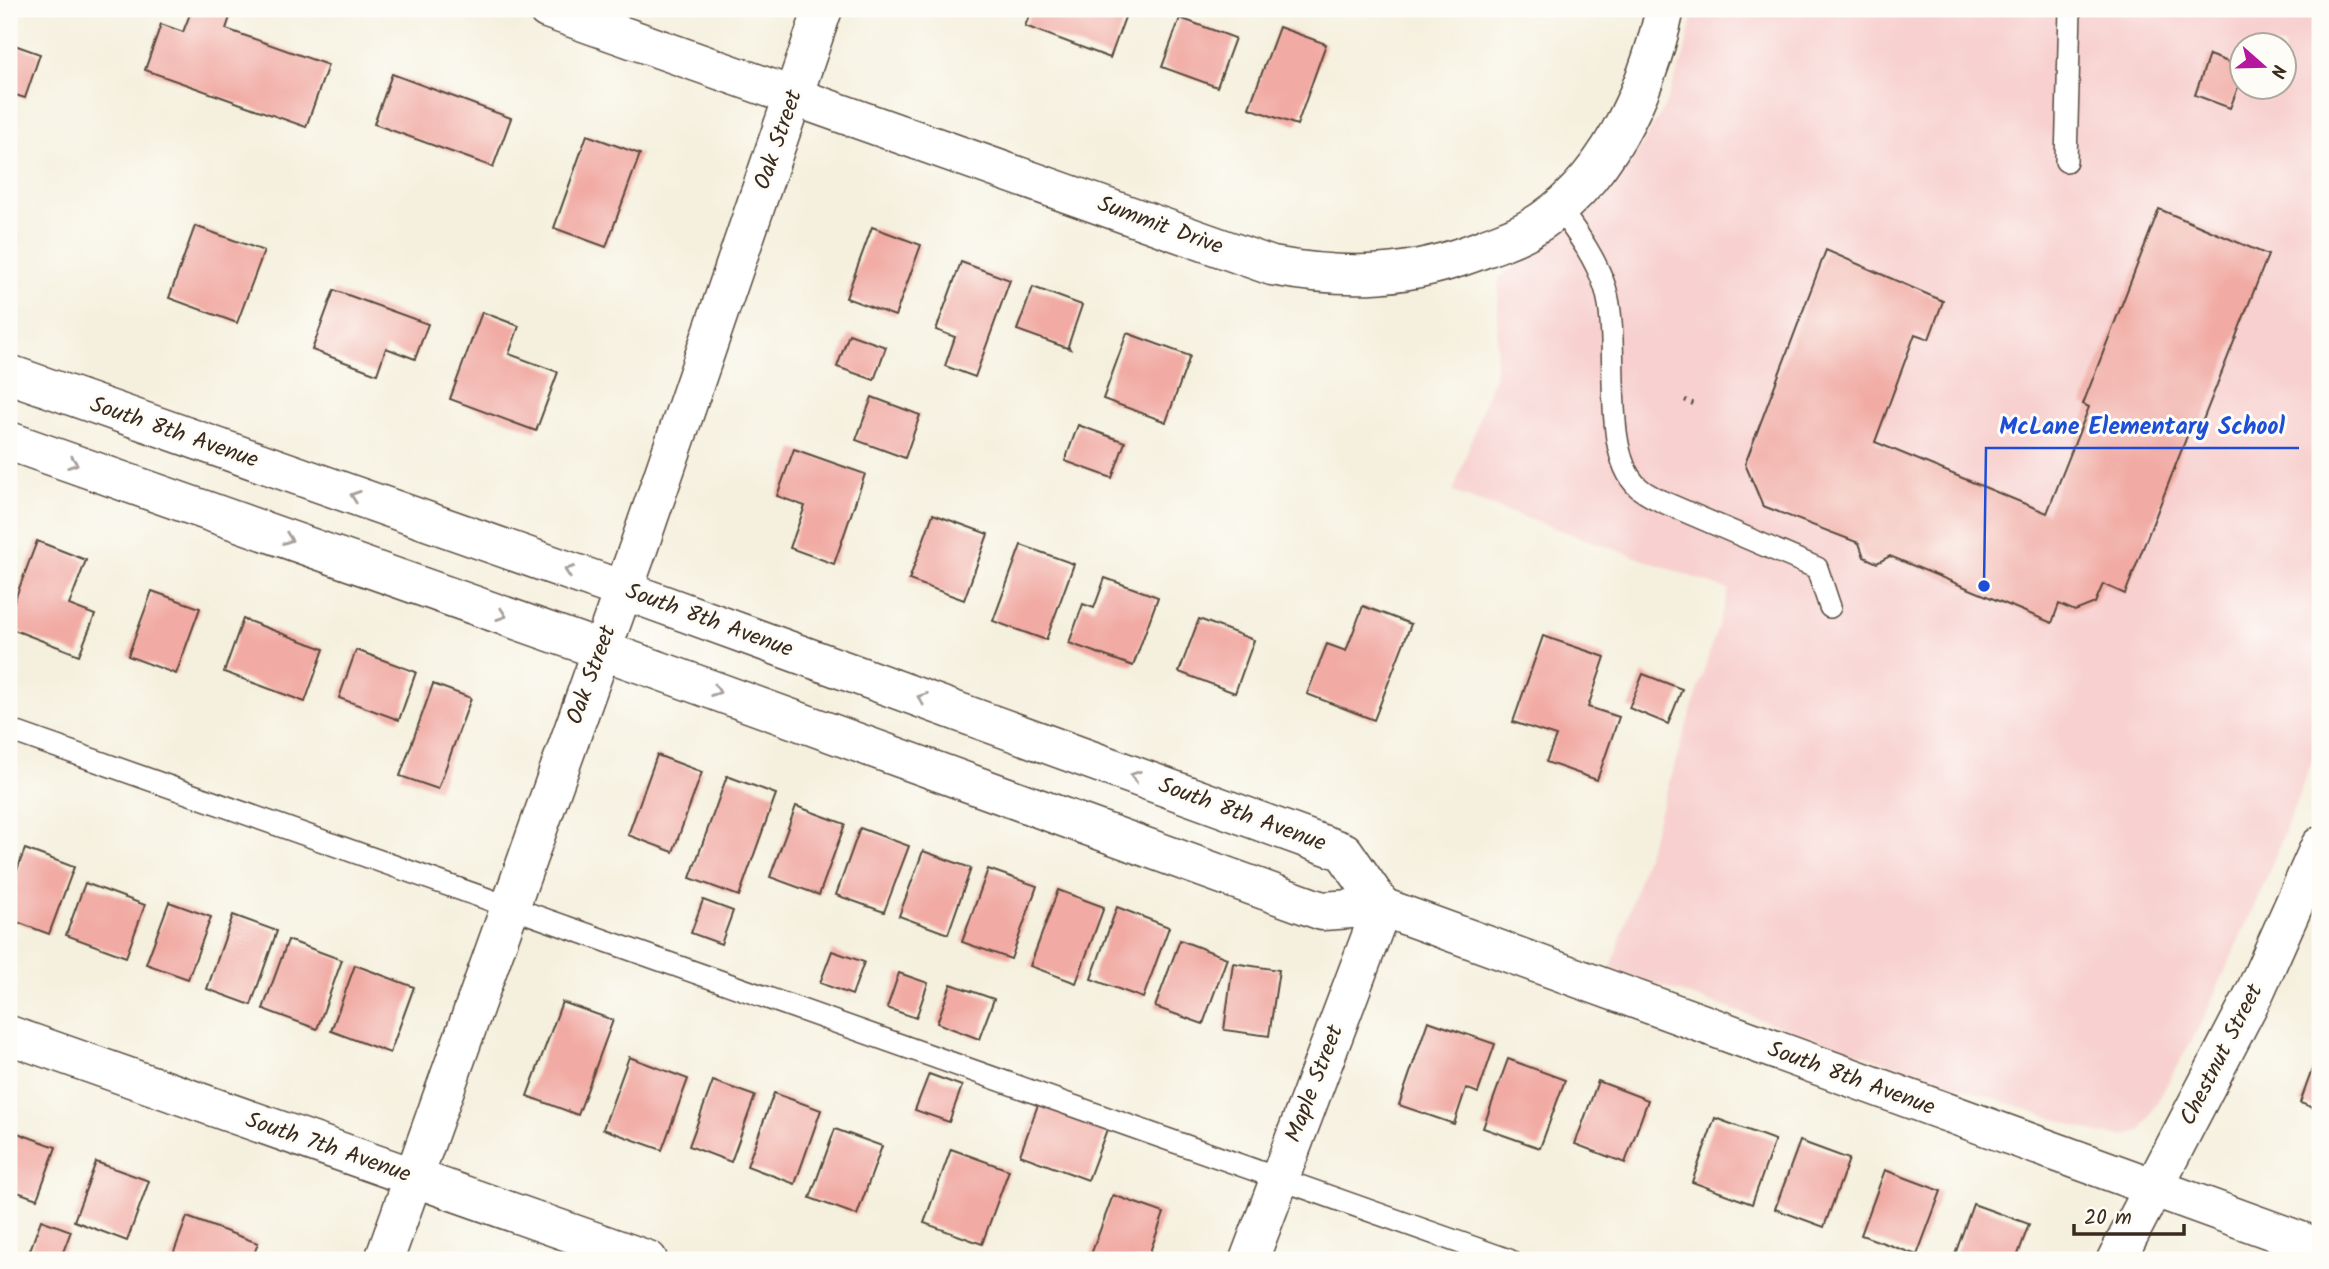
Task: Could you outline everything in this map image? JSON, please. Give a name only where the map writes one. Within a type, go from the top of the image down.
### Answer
[{"type":"street","name":"Summit Drive","points":[[547,9],[1272,266],[1321,275],[1371,276],[1433,268],[1529,229],[1559,208],[1588,179],[1629,117],[1656,50],[1665,9]]},
{"type":"street","name":"Oak Street","points":[[384,1260],[602,650],[823,9]]},
{"type":"street","name":"South 8th Avenue","points":[[9,374],[623,590],[1344,852],[1382,907]]},
{"type":"street","name":"South 8th Avenue","points":[[9,441],[602,650],[1322,911],[1382,907],[2154,1190],[2320,1248]]},
{"type":"street","name":"Chestnut Street","points":[[2116,1260],[2254,994],[2320,846]]},
{"type":"street","name":"Maple Street","points":[[1249,1260],[1382,907]]},
{"type":"street","name":"South 7th Avenue","points":[[9,1035],[648,1260]]},
{"type":"lane","points":[[2066,161],[2070,9]]},
{"type":"lane","points":[[1559,208],[1585,244],[1605,288],[1612,321],[1621,461],[1637,486],[1661,502],[1818,568],[1830,607]]},
{"type":"lane","points":[[9,730],[1509,1260]]},
{"type":"path","points":[[1685,400],[1696,405]]},
{"type":"shaded area","points":[[1694,9],[2320,9],[2320,751],[2314,756],[2265,882],[2203,1020],[2141,1131],[2122,1136],[2100,1134],[1611,969],[1729,590],[1453,492],[1496,370],[1499,277],[1537,252],[1599,199],[1633,159],[1664,108],[1684,55]]},
{"type":"building","points":[[192,9],[215,9],[231,14],[226,29],[328,65],[306,127],[145,70],[161,24],[183,32]]},
{"type":"building","points":[[1032,9],[1128,9],[1110,58],[1025,26]]},
{"type":"building","points":[[1180,18],[1235,38],[1217,87],[1162,67]]},
{"type":"building","points":[[1279,27],[1326,44],[1297,125],[1249,108]]},
{"type":"building","points":[[9,43],[40,54],[25,98],[9,93]]},
{"type":"building","points":[[2209,55],[2228,62],[2228,102],[2232,102],[2230,108],[2195,95]]},
{"type":"building","points":[[392,74],[511,118],[493,167],[374,124]]},
{"type":"building","points":[[587,135],[640,154],[606,247],[554,228]]},
{"type":"building","points":[[2159,209],[2268,255],[2201,425],[2193,421],[2125,594],[2103,584],[2095,603],[2075,611],[2059,604],[2052,623],[1890,556],[1877,563],[1864,557],[1859,543],[1763,506],[1745,464],[1826,250],[1943,301],[1929,339],[1915,334],[1875,442],[2047,513],[2089,407],[2083,404]]},
{"type":"building","points":[[195,226],[264,251],[237,323],[169,298]]},
{"type":"building","points":[[872,227],[921,245],[895,316],[846,298]]},
{"type":"building","points":[[961,262],[1010,280],[975,377],[945,366],[955,337],[936,330]]},
{"type":"building","points":[[1033,287],[1082,305],[1068,346],[1070,349],[1017,330]]},
{"type":"building","points":[[334,290],[428,324],[415,359],[386,348],[377,374],[312,350]]},
{"type":"building","points":[[482,312],[519,326],[509,354],[558,372],[536,431],[450,399]]},
{"type":"building","points":[[1127,333],[1190,356],[1166,422],[1103,399]]},
{"type":"building","points":[[849,334],[886,347],[874,380],[837,367]]},
{"type":"building","points":[[872,397],[920,415],[905,458],[856,440]]},
{"type":"building","points":[[1078,425],[1125,442],[1112,478],[1065,461]]},
{"type":"building","points":[[794,449],[865,474],[834,564],[790,548],[805,506],[777,496]]},
{"type":"building","points":[[933,514],[988,534],[964,600],[909,580]]},
{"type":"building","points":[[37,541],[86,560],[69,605],[95,615],[79,655],[9,628],[9,615]]},
{"type":"building","points":[[1021,545],[1074,564],[1046,640],[993,621]]},
{"type":"building","points":[[1105,578],[1158,597],[1133,666],[1069,643],[1083,604],[1094,608]]},
{"type":"building","points":[[152,591],[200,608],[176,674],[128,656]]},
{"type":"building","points":[[1363,606],[1411,624],[1374,720],[1307,694],[1327,644],[1346,651]]},
{"type":"building","points":[[243,619],[324,649],[305,702],[224,672]]},
{"type":"building","points":[[1199,619],[1254,640],[1235,693],[1179,672]]},
{"type":"building","points":[[1543,636],[1605,657],[1588,707],[1619,717],[1597,780],[1546,762],[1556,736],[1513,722]]},
{"type":"building","points":[[356,650],[416,672],[399,720],[339,698]]},
{"type":"building","points":[[1643,674],[1682,689],[1668,724],[1629,708]]},
{"type":"building","points":[[433,684],[471,698],[438,789],[400,776]]},
{"type":"building","points":[[657,755],[702,772],[673,852],[628,835]]},
{"type":"building","points":[[727,776],[776,794],[739,896],[690,878]]},
{"type":"building","points":[[796,806],[845,824],[819,895],[770,877]]},
{"type":"building","points":[[860,828],[909,846],[884,912],[836,895]]},
{"type":"building","points":[[25,849],[74,867],[49,934],[9,919],[9,891]]},
{"type":"building","points":[[923,851],[971,868],[948,934],[899,916]]},
{"type":"building","points":[[988,869],[1037,886],[1011,959],[962,942]]},
{"type":"building","points":[[85,883],[145,905],[126,957],[66,935]]},
{"type":"building","points":[[1058,890],[1104,907],[1076,983],[1030,966]]},
{"type":"building","points":[[703,900],[733,911],[721,944],[691,933]]},
{"type":"building","points":[[169,902],[211,917],[188,979],[146,964]]},
{"type":"building","points":[[1117,907],[1169,927],[1143,998],[1091,979]]},
{"type":"building","points":[[233,915],[277,931],[251,1005],[207,989]]},
{"type":"building","points":[[288,940],[342,960],[317,1029],[263,1009]]},
{"type":"building","points":[[1180,940],[1227,958],[1203,1024],[1155,1007]]},
{"type":"building","points":[[832,951],[864,962],[852,995],[820,983]]},
{"type":"building","points":[[1233,963],[1279,970],[1269,1036],[1224,1030]]},
{"type":"building","points":[[355,965],[414,987],[390,1053],[331,1031]]},
{"type":"building","points":[[899,973],[928,983],[916,1018],[887,1008]]},
{"type":"building","points":[[951,984],[994,999],[979,1039],[937,1023]]},
{"type":"building","points":[[562,1002],[613,1020],[578,1115],[527,1096]]},
{"type":"building","points":[[1428,1021],[1495,1044],[1478,1093],[1466,1088],[1454,1124],[1399,1105]]},
{"type":"building","points":[[2320,1048],[2320,1110],[2300,1103]]},
{"type":"building","points":[[629,1057],[688,1079],[662,1150],[603,1129]]},
{"type":"building","points":[[1508,1059],[1565,1080],[1540,1148],[1483,1128]]},
{"type":"building","points":[[929,1074],[962,1086],[949,1122],[915,1110]]},
{"type":"building","points":[[713,1081],[755,1096],[731,1162],[689,1146]]},
{"type":"building","points":[[1598,1081],[1648,1100],[1625,1163],[1575,1144]]},
{"type":"building","points":[[774,1093],[821,1110],[795,1184],[747,1166]]},
{"type":"building","points":[[1040,1099],[1109,1124],[1088,1180],[1020,1155]]},
{"type":"building","points":[[1715,1118],[1775,1140],[1752,1204],[1692,1182]]},
{"type":"building","points":[[835,1129],[882,1146],[857,1215],[810,1198]]},
{"type":"building","points":[[12,1131],[56,1147],[37,1199],[9,1189],[9,1140]]},
{"type":"building","points":[[1800,1141],[1849,1159],[1824,1227],[1775,1209]]},
{"type":"building","points":[[951,1149],[1009,1170],[982,1244],[924,1223]]},
{"type":"building","points":[[96,1162],[149,1181],[127,1241],[74,1221]]},
{"type":"building","points":[[1885,1170],[1941,1191],[1917,1255],[1861,1235]]},
{"type":"building","points":[[1113,1195],[1164,1213],[1147,1260],[1089,1260]]},
{"type":"building","points":[[1973,1204],[2029,1224],[2016,1260],[1953,1260]]},
{"type":"building","points":[[187,1217],[258,1243],[252,1260],[171,1260]]},
{"type":"building","points":[[41,1220],[71,1231],[60,1260],[48,1260],[29,1253]]},
{"type":"place","name":"McLane Elementary School","points":[[1984,586]]}]
